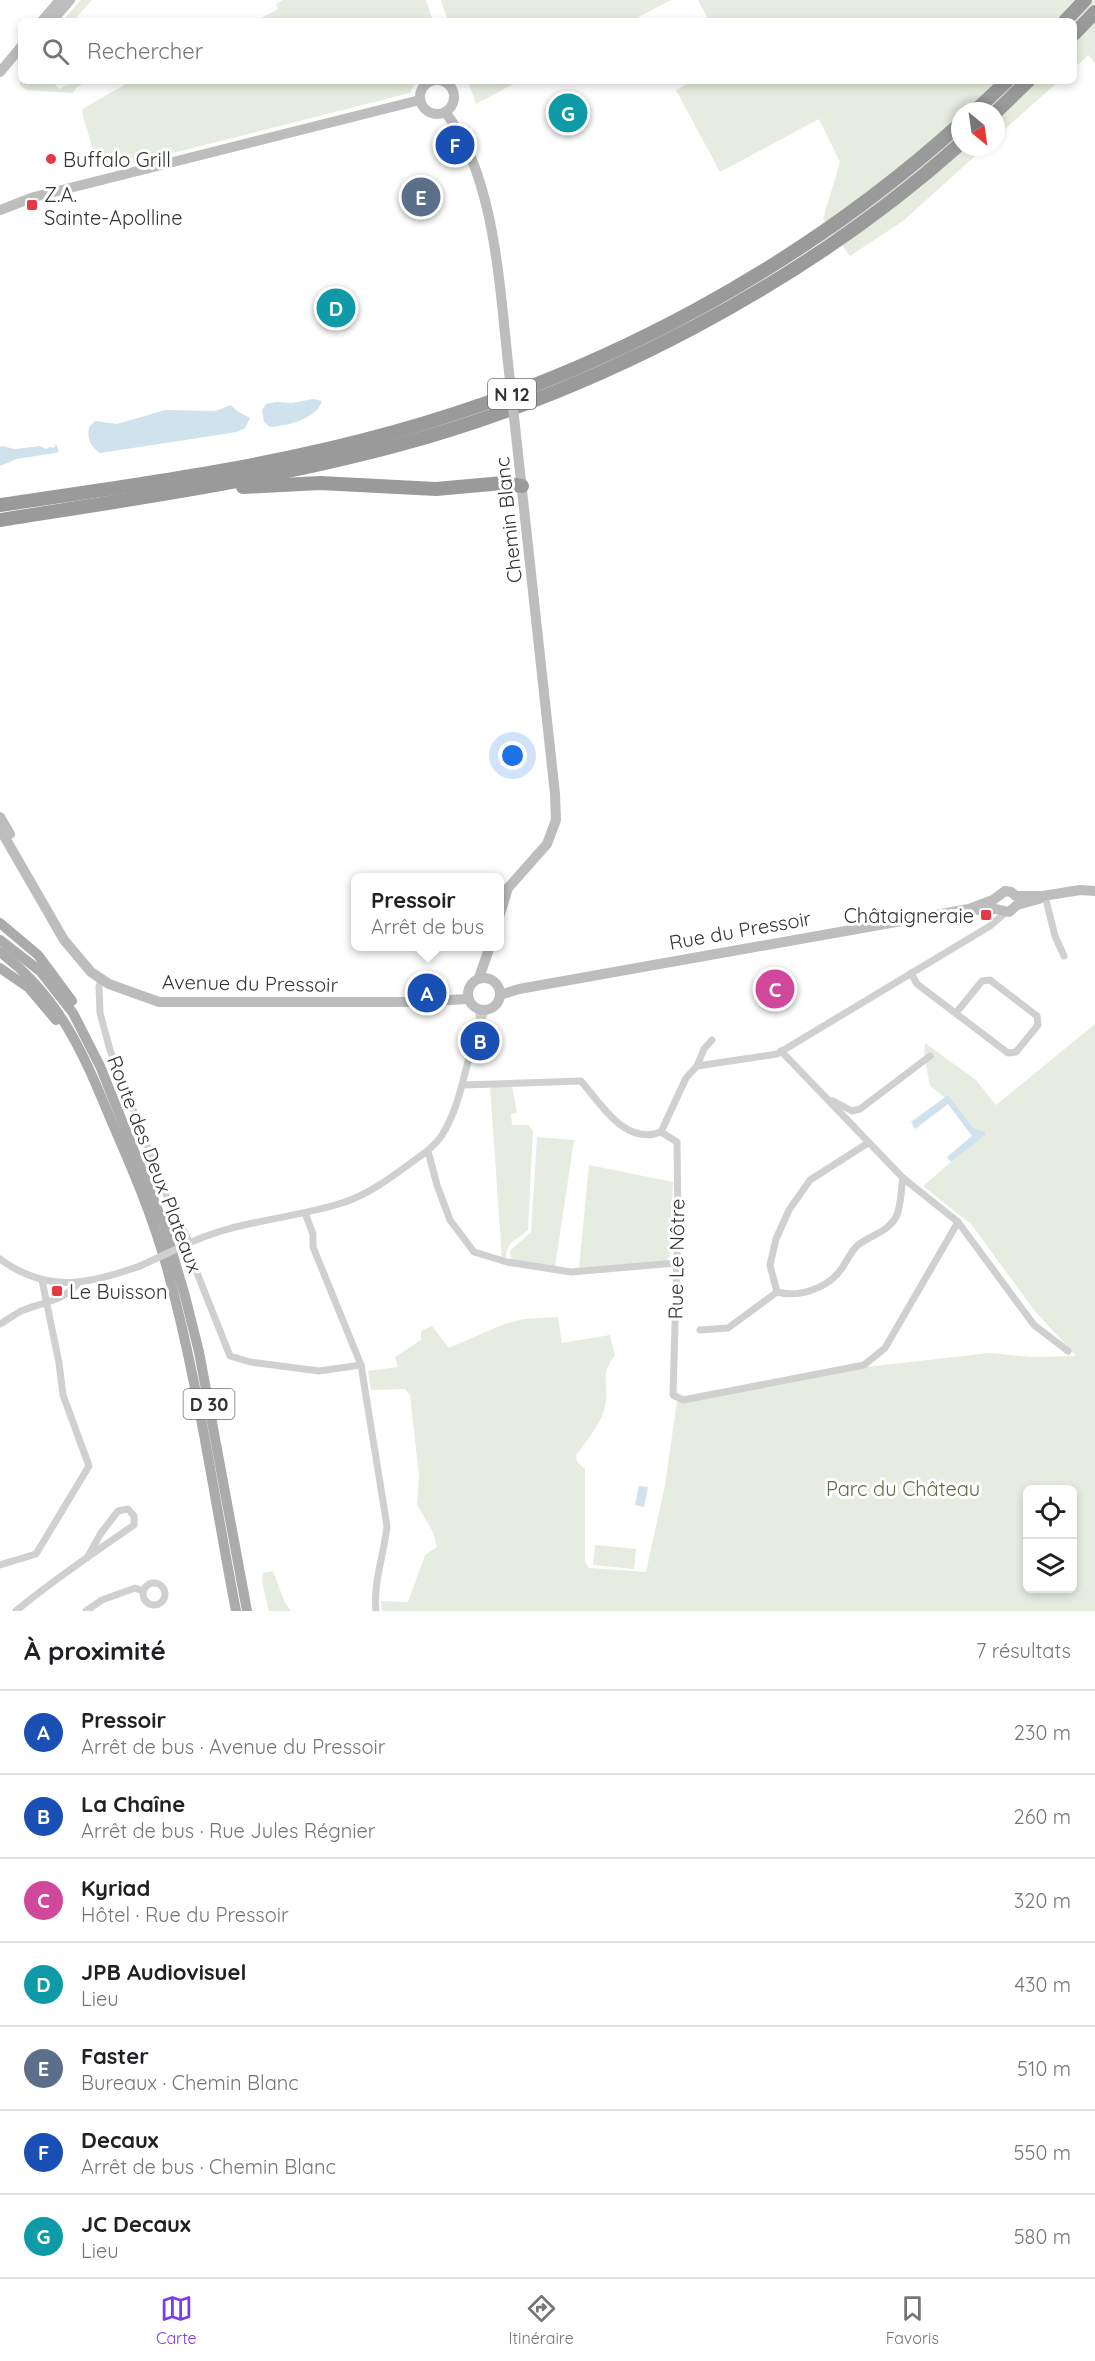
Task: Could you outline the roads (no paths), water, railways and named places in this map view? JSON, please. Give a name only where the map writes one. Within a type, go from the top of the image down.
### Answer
[{"type":"highway","points":[[1068,18],[1085,0]]},
{"type":"highway","points":[[1077,31],[1095,12]]},
{"type":"highway","points":[[985,102],[1004,84]]},
{"type":"highway","points":[[1005,103],[1025,84]]},
{"type":"highway","name":"N 12","points":[[0,505],[239,467],[314,451],[394,432],[504,397],[588,363],[666,326],[780,261],[891,183],[951,132]]},
{"type":"highway","name":"N 12","points":[[0,520],[196,488],[329,462],[400,444],[508,409],[594,375],[672,338],[785,274],[898,195],[951,151]]},
{"type":"highway","points":[[196,488],[218,490],[320,483],[436,489],[503,483],[522,486]]},
{"type":"main road","points":[[0,923],[38,955],[56,975],[77,1008],[98,1050],[100,1066]]},
{"type":"main road","name":"Route des Deux Plateaux","points":[[0,940],[40,971],[79,1023],[100,1066],[158,1209],[185,1296],[201,1362],[247,1611]]},
{"type":"main road","name":"Route des Deux Plateaux","points":[[0,952],[34,981],[64,1019],[82,1050],[154,1226],[181,1322],[237,1611]]},
{"type":"main road","points":[[0,968],[29,988],[58,1022],[78,1056],[110,1131],[122,1145]]},
{"type":"street","points":[[45,18],[60,0]]},
{"type":"street","points":[[55,18],[70,0]]},
{"type":"street","points":[[0,72],[18,51]]},
{"type":"street","points":[[0,82],[18,61]]},
{"type":"street","points":[[428,84],[421,91],[420,100],[429,112],[439,114],[451,106],[453,96],[446,84]]},
{"type":"street","points":[[0,210],[34,197],[420,100]]},
{"type":"street","name":"Chemin Blanc","points":[[445,112],[464,144],[478,177],[490,221],[522,486],[555,794],[556,820],[547,844],[508,888],[504,901]]},
{"type":"street","name":"Avenue du Pressoir","points":[[0,817],[28,864],[32,883]]},
{"type":"street","name":"Avenue du Pressoir","points":[[0,829],[64,940],[91,972],[112,985],[159,1002],[451,1000],[468,994],[474,980],[491,984]]},
{"type":"street","points":[[1016,901],[1080,890],[1095,891]]},
{"type":"street","points":[[1008,891],[1016,901],[1012,910],[1003,910],[997,903],[1002,892],[1008,891]]},
{"type":"street","points":[[1044,896],[1055,936],[1064,956]]},
{"type":"street","name":"Rue du Pressoir","points":[[969,909],[998,897]]},
{"type":"street","name":"Rue du Pressoir","points":[[491,984],[519,989],[969,909],[1003,910]]},
{"type":"street","points":[[697,1066],[781,1051],[990,926],[1003,910]]},
{"type":"street","points":[[482,1009],[495,1005],[484,962],[488,951]]},
{"type":"street","points":[[911,973],[917,984],[1008,1053],[1016,1052],[1038,1025],[1037,1016],[990,980],[982,981],[956,1013]]},
{"type":"street","points":[[101,979],[99,1002],[102,1024],[110,1050],[230,1356],[250,1362],[319,1371],[361,1365]]},
{"type":"street","points":[[99,1002],[112,985]]},
{"type":"street","points":[[468,994],[482,1009]]},
{"type":"street","points":[[0,1259],[17,1271],[42,1280],[61,1284],[78,1283],[140,1266],[186,1245],[242,1224],[305,1213],[347,1201],[370,1190],[428,1151],[447,1127],[463,1084],[482,1009]]},
{"type":"street","points":[[463,1084],[581,1081],[619,1124],[631,1133],[643,1136],[661,1132],[686,1078],[697,1066],[704,1049],[712,1040]]},
{"type":"street","points":[[781,1051],[903,1178],[958,1222],[1034,1325],[1068,1351]]},
{"type":"street","points":[[826,1097],[852,1111],[860,1109],[930,1056]]},
{"type":"street","name":"Rue Le Nôtre","points":[[661,1132],[677,1142],[678,1221],[673,1395],[683,1400],[864,1365],[885,1348],[958,1222]]},
{"type":"street","points":[[777,1292],[770,1264],[776,1239],[789,1210],[810,1180],[868,1143]]},
{"type":"street","points":[[428,1151],[450,1220],[474,1252],[507,1262],[571,1272],[676,1263]]},
{"type":"street","points":[[777,1292],[788,1295],[809,1291],[832,1280],[857,1246],[891,1225],[897,1214],[903,1178]]},
{"type":"street","points":[[305,1213],[313,1234],[313,1247],[361,1365],[387,1526],[385,1546],[378,1571],[376,1611]]},
{"type":"street","points":[[0,1565],[36,1554],[89,1466],[63,1395],[59,1363],[42,1280]]},
{"type":"street","points":[[0,1324],[21,1312],[46,1304],[71,1292],[78,1283]]},
{"type":"street","points":[[700,1330],[728,1328],[777,1292]]},
{"type":"street","points":[[16,1611],[42,1588],[87,1558],[134,1525],[134,1516],[128,1509],[118,1511],[100,1533],[87,1558]]},
{"type":"street","points":[[86,1611],[102,1600],[135,1588],[143,1592]]},
{"type":"water","points":[[313,399],[322,401],[314,413],[308,417],[285,425],[270,427],[264,422],[262,410],[266,404]]},
{"type":"water","points":[[231,405],[250,418],[245,428],[237,432],[100,453],[92,445],[88,435],[89,427],[95,421],[117,424],[165,410],[215,411]]},
{"type":"water","points":[[56,444],[59,452],[17,459],[0,466],[0,447],[2,446],[15,449],[40,446],[46,449],[54,448]]},
{"type":"water","points":[[948,1095],[973,1128],[985,1132],[985,1135],[951,1162],[947,1157],[972,1136],[948,1104],[915,1129],[911,1122]]},
{"type":"water","points":[[639,1486],[648,1487],[644,1507],[635,1505]]},
{"type":"place","name":"JC Decaux","points":[[568,113]]},
{"type":"place","name":"Decaux","points":[[455,145]]},
{"type":"place","name":"Buffalo Grill","points":[[51,159]]},
{"type":"place","name":"Faster","points":[[421,197]]},
{"type":"place","name":"Z.A. Sainte-Apolline","points":[[32,205]]},
{"type":"place","name":"JPB Audiovisuel","points":[[336,308]]},
{"type":"place","name":"Châtaigneraie","points":[[986,915]]},
{"type":"place","name":"Kyriad","points":[[775,989]]},
{"type":"place","name":"Pressoir","points":[[427,993]]},
{"type":"place","name":"La Chaîne","points":[[480,1041]]},
{"type":"place","name":"Le Buisson","points":[[57,1291]]},
{"type":"park label","name":"Parc du Château","points":[[903,1488]]}]
